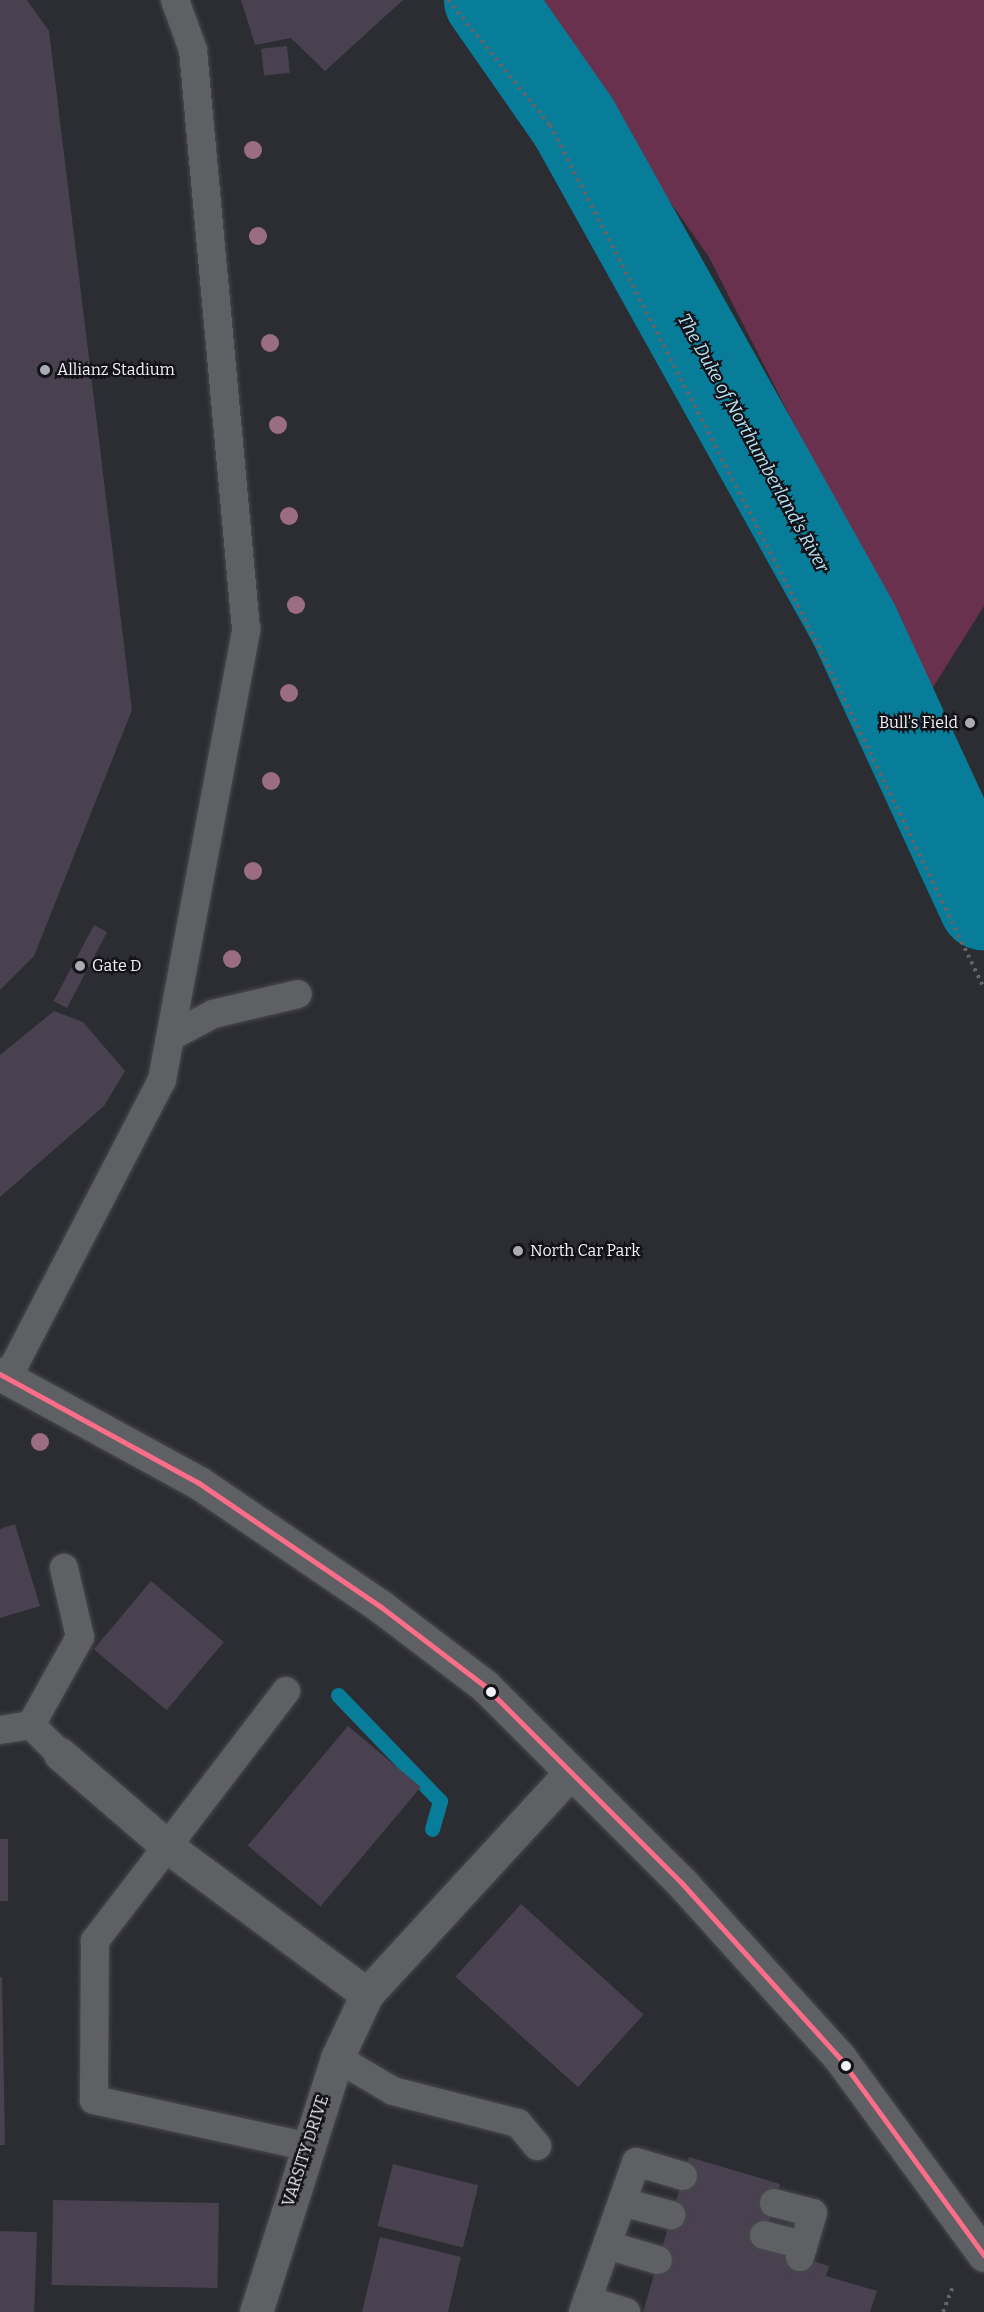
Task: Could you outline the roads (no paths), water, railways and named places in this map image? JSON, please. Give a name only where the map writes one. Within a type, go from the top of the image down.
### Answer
[{"type":"street","points":[[4,1375],[200,1484],[380,1606],[485,1686],[682,1883],[840,2058],[984,2255]]},
{"type":"street","points":[[60,1754],[168,1847],[368,1994]]},
{"type":"street","name":"VARSITY DRIVE","points":[[256,2312],[337,2058],[368,1994],[571,1772]]},
{"type":"lane","points":[[4,1375],[162,1080],[246,629],[193,50],[175,0]]},
{"type":"lane","points":[[172,1036],[213,1014],[298,994]]},
{"type":"lane","points":[[31,1725],[80,1637],[64,1568]]},
{"type":"lane","points":[[286,1691],[95,1941],[94,2100],[309,2147]]},
{"type":"lane","points":[[0,1730],[31,1725]]},
{"type":"lane","points":[[31,1725],[60,1754]]},
{"type":"lane","points":[[337,2058],[393,2091],[518,2123],[537,2146]]},
{"type":"lane","points":[[626,2312],[585,2306],[636,2162],[683,2176]]},
{"type":"lane","points":[[622,2202],[671,2215]]},
{"type":"lane","points":[[764,2235],[802,2251],[813,2213],[774,2203]]},
{"type":"lane","points":[[608,2245],[658,2260]]},
{"type":"waterway","name":"The Duke of Northumberland's River","points":[[489,0],[574,122],[854,624],[984,905]]},
{"type":"waterway","points":[[338,1695],[440,1801],[432,1829]]},
{"type":"place","name":"Allianz Stadium","points":[[45,370]]},
{"type":"place","name":"Bull's Field","points":[[970,723]]},
{"type":"place","name":"Gate D","points":[[80,966]]},
{"type":"place","name":"North Car Park","points":[[518,1251]]}]
